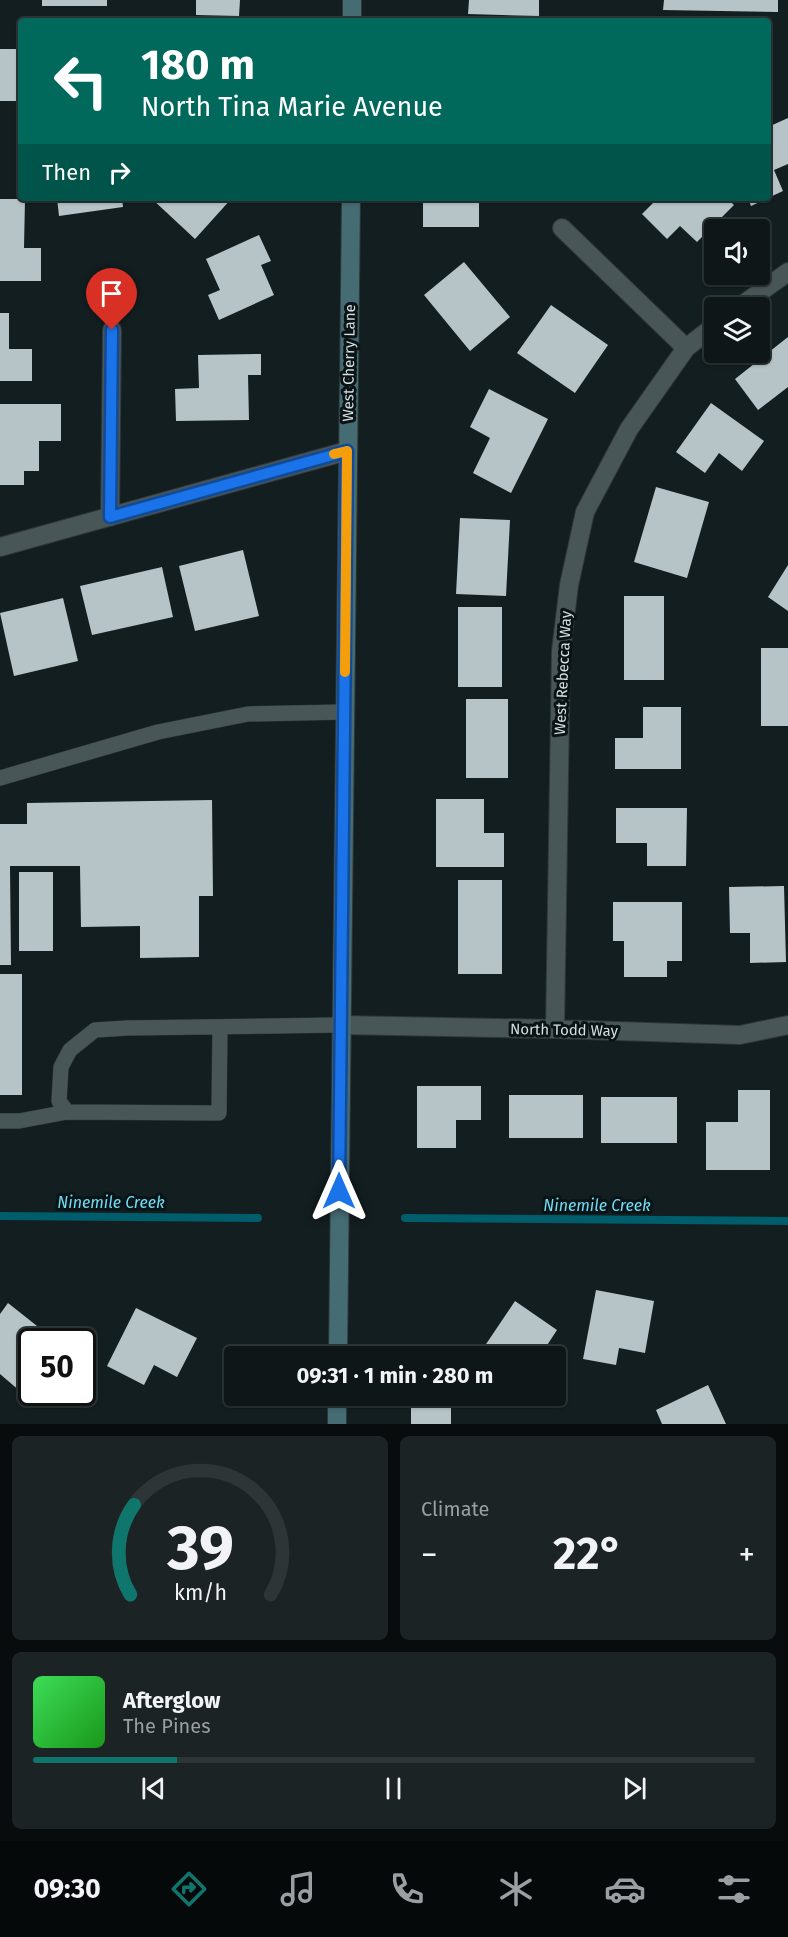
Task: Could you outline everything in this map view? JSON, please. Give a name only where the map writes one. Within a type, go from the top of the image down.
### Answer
[{"type":"main road","points":[[352,0],[352,18]]},
{"type":"main road","name":"West Cherry Lane","points":[[338,1346],[351,201]]},
{"type":"main road","points":[[337,1406],[337,1424]]},
{"type":"street","points":[[562,228],[686,348]]},
{"type":"street","points":[[753,297],[788,272]]},
{"type":"street","points":[[110,517],[112,330]]},
{"type":"street","name":"West Rebecca Way","points":[[555,1029],[561,651],[569,585],[585,512],[628,429],[686,348],[704,334]]},
{"type":"street","points":[[0,547],[347,451]]},
{"type":"street","name":"North Todd Way","points":[[340,1025],[740,1035],[788,1025]]},
{"type":"lane","points":[[0,778],[158,732],[248,714],[344,711]]},
{"type":"lane","points":[[68,1112],[59,1101],[61,1067],[70,1050],[95,1030],[340,1025]]},
{"type":"lane","points":[[0,1121],[19,1121],[68,1112],[219,1113],[220,1027]]},
{"type":"building","points":[[42,0],[107,0],[107,6],[42,6]]},
{"type":"building","points":[[196,0],[240,0],[239,16],[196,15]]},
{"type":"building","points":[[469,0],[539,0],[539,16],[468,14]]},
{"type":"building","points":[[664,0],[778,0],[778,12],[663,10]]},
{"type":"building","points":[[0,49],[18,49],[18,101],[0,101]]},
{"type":"building","points":[[788,118],[788,164],[774,170],[783,191],[771,197],[771,126]]},
{"type":"building","points":[[0,199],[18,199],[18,201],[25,201],[24,248],[41,248],[41,281],[0,281]]},
{"type":"building","points":[[57,201],[122,201],[123,207],[59,216]]},
{"type":"building","points":[[154,201],[229,201],[195,239]]},
{"type":"building","points":[[423,201],[479,201],[479,227],[423,227]]},
{"type":"building","points":[[655,201],[730,201],[734,205],[720,219],[704,219],[704,235],[697,242],[680,226],[667,239],[642,214]]},
{"type":"building","points":[[749,201],[762,201],[751,206]]},
{"type":"building","points":[[259,235],[271,261],[261,265],[274,295],[219,320],[208,295],[220,290],[206,259]]},
{"type":"building","points":[[464,262],[510,317],[470,351],[424,295]]},
{"type":"building","points":[[551,305],[608,345],[575,393],[517,353]]},
{"type":"building","points":[[0,313],[9,313],[9,349],[32,349],[32,381],[0,381]]},
{"type":"building","points":[[788,337],[788,387],[758,410],[735,379],[755,363],[770,363],[770,351]]},
{"type":"building","points":[[261,354],[261,375],[248,375],[249,420],[176,421],[175,389],[199,388],[198,355]]},
{"type":"building","points":[[489,389],[548,419],[511,493],[473,473],[490,438],[470,427]]},
{"type":"building","points":[[711,403],[764,441],[742,471],[719,453],[705,473],[676,452]]},
{"type":"building","points":[[0,404],[61,404],[61,441],[39,441],[39,471],[24,471],[24,485],[0,485]]},
{"type":"building","points":[[656,487],[709,502],[687,578],[634,562]]},
{"type":"building","points":[[460,518],[510,520],[506,596],[456,594]]},
{"type":"building","points":[[243,550],[259,616],[195,631],[179,566]]},
{"type":"building","points":[[788,565],[788,611],[768,597]]},
{"type":"building","points":[[162,567],[173,617],[92,635],[80,586]]},
{"type":"building","points":[[624,596],[664,596],[664,680],[624,680]]},
{"type":"building","points":[[63,598],[78,661],[14,676],[0,613]]},
{"type":"building","points":[[458,607],[502,607],[502,687],[458,687]]},
{"type":"building","points":[[761,648],[788,648],[788,726],[761,726]]},
{"type":"building","points":[[466,699],[508,699],[508,778],[466,778]]},
{"type":"building","points":[[643,707],[681,707],[681,769],[615,769],[615,738],[643,738]]},
{"type":"building","points":[[436,799],[484,799],[484,833],[504,833],[504,867],[436,867]]},
{"type":"building","points":[[212,800],[213,896],[199,896],[199,957],[140,958],[140,926],[81,927],[80,866],[10,866],[11,965],[0,965],[0,824],[27,824],[27,803]]},
{"type":"building","points":[[616,808],[687,808],[686,866],[647,866],[647,843],[616,843]]},
{"type":"building","points":[[19,872],[53,872],[53,951],[19,951]]},
{"type":"building","points":[[458,880],[502,880],[502,974],[458,974]]},
{"type":"building","points":[[784,886],[786,962],[750,963],[750,933],[730,933],[729,887]]},
{"type":"building","points":[[613,902],[682,902],[682,961],[667,961],[667,977],[624,977],[624,941],[613,941]]},
{"type":"building","points":[[0,974],[22,974],[22,1095],[0,1095]]},
{"type":"building","points":[[417,1086],[481,1086],[481,1120],[456,1120],[456,1148],[417,1148]]},
{"type":"building","points":[[738,1090],[770,1090],[770,1170],[706,1170],[706,1122],[738,1122]]},
{"type":"building","points":[[509,1095],[583,1095],[583,1138],[509,1138]]},
{"type":"building","points":[[601,1097],[677,1097],[677,1143],[601,1143]]},
{"type":"building","points":[[596,1290],[654,1301],[645,1353],[619,1348],[616,1365],[583,1359]]},
{"type":"building","points":[[515,1301],[557,1330],[547,1346],[485,1346]]},
{"type":"building","points":[[8,1303],[40,1328],[18,1328],[18,1389],[0,1374],[0,1314]]},
{"type":"building","points":[[136,1308],[197,1338],[177,1377],[154,1365],[144,1385],[107,1366]]},
{"type":"building","points":[[708,1385],[726,1424],[662,1424],[656,1410]]},
{"type":"building","points":[[411,1406],[451,1406],[451,1424],[411,1424]]},
{"type":"waterway","name":"Ninemile Creek","points":[[0,1216],[258,1218]]},
{"type":"waterway","name":"Ninemile Creek","points":[[405,1218],[788,1221]]},
{"type":"slow traffic","points":[[334,454],[347,451],[345,672]]},
{"type":"route","points":[[112,330],[110,517],[347,451],[339,1191]]}]
